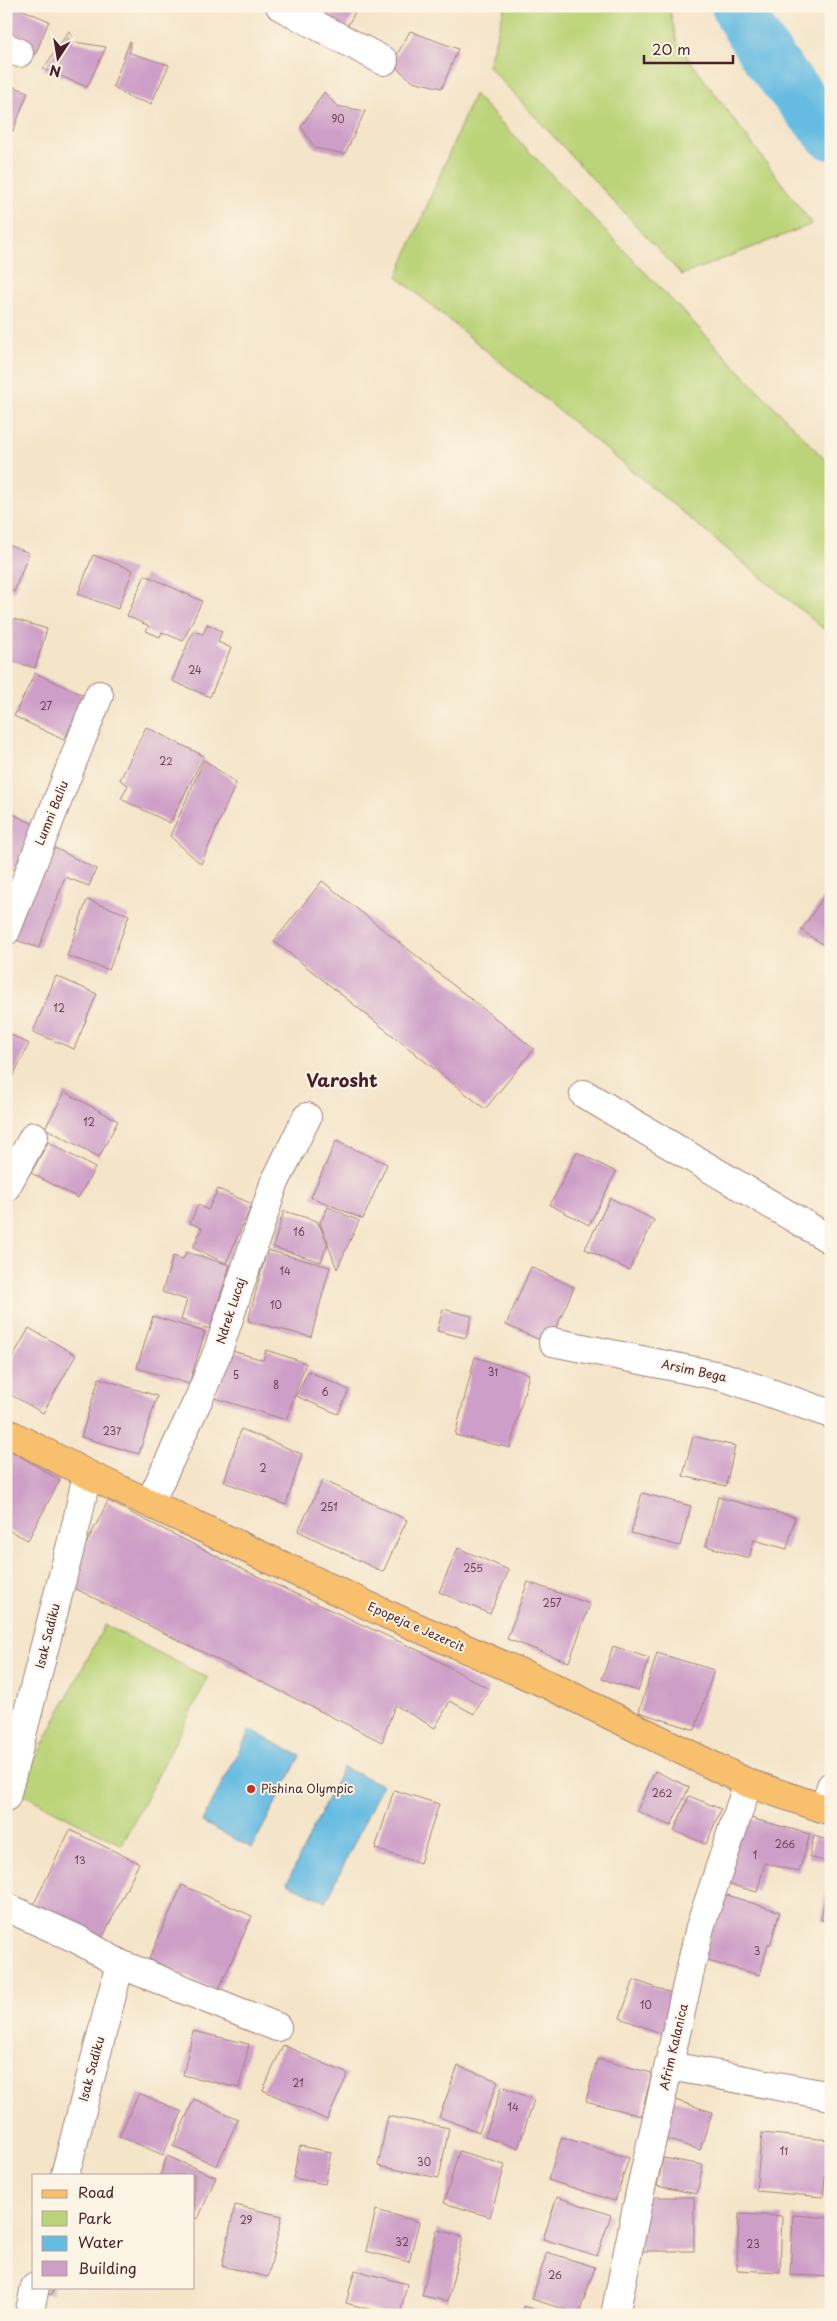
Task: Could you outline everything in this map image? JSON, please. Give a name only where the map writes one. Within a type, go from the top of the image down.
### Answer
[{"type":"main road","name":"Epopeja e Jezercit","points":[[6,1432],[87,1474],[384,1613],[550,1686],[748,1783],[829,1802]]},
{"type":"street","points":[[280,6],[384,61]]},
{"type":"street","name":"Lumni Baliu","points":[[6,932],[99,695]]},
{"type":"street","points":[[584,1094],[831,1240]]},
{"type":"street","name":"Ndrek Lucaj","points":[[150,1502],[200,1396],[219,1348],[274,1184],[307,1117]]},
{"type":"street","points":[[6,1187],[34,1136]]},
{"type":"street","name":"Arsim Bega","points":[[553,1342],[724,1377],[831,1414]]},
{"type":"street","name":"Isak Sadiku","points":[[6,1797],[77,1521],[87,1474]]},
{"type":"street","name":"Afrim Kalanica","points":[[615,2315],[700,1928],[748,1783]]},
{"type":"street","points":[[6,1907],[77,1939],[120,1964],[277,2027]]},
{"type":"street","name":"Isak Sadiku","points":[[65,2174],[120,1964]]},
{"type":"street","points":[[670,2066],[831,2096]]},
{"type":"street","points":[[28,2315],[35,2288]]},
{"type":"green space","points":[[505,6],[669,6],[677,43],[812,224],[682,275],[488,66]]},
{"type":"green space","points":[[474,94],[831,466],[831,635],[397,277]]},
{"type":"green space","points":[[105,1625],[208,1678],[122,1845],[18,1792]]},
{"type":"water","name":"Pishina Olympic","points":[[250,1730],[300,1756],[252,1848],[202,1822]]},
{"type":"water","points":[[343,1767],[382,1785],[326,1902],[287,1883]]},
{"type":"building","points":[[6,6],[14,6],[49,21],[35,55],[6,43]]},
{"type":"building","points":[[287,6],[358,6],[343,35]]},
{"type":"building","points":[[69,31],[74,42],[106,47],[87,87],[43,69]]},
{"type":"building","points":[[410,31],[458,49],[442,88],[412,81],[392,64]]},
{"type":"building","points":[[130,41],[130,53],[169,65],[151,104],[128,97],[113,86]]},
{"type":"building","points":[[6,84],[28,92],[13,131],[6,128]]},
{"type":"building","points":[[324,92],[337,106],[365,111],[345,154],[315,148],[301,127]]},
{"type":"building","points":[[6,544],[29,553],[14,592],[6,588]]},
{"type":"building","points":[[93,555],[133,570],[118,609],[78,594]]},
{"type":"building","points":[[145,575],[202,601],[183,641],[162,632],[160,637],[146,631],[149,626],[127,616]]},
{"type":"building","points":[[14,619],[47,629],[35,668],[6,659],[6,646]]},
{"type":"building","points":[[207,624],[222,631],[218,642],[231,648],[210,697],[172,681],[193,631],[203,634]]},
{"type":"building","points":[[35,673],[85,696],[64,740],[14,716]]},
{"type":"building","points":[[146,727],[204,756],[170,823],[121,799],[128,785],[120,780]]},
{"type":"building","points":[[204,760],[236,783],[201,864],[170,836]]},
{"type":"building","points":[[6,811],[38,826],[16,870],[6,865]]},
{"type":"building","points":[[45,843],[96,869],[89,886],[65,877],[39,948],[10,938]]},
{"type":"building","points":[[322,881],[534,1049],[485,1109],[274,941]]},
{"type":"building","points":[[831,886],[831,950],[801,930]]},
{"type":"building","points":[[87,900],[129,915],[109,970],[67,956]]},
{"type":"building","points":[[56,976],[97,994],[74,1049],[33,1032]]},
{"type":"building","points":[[6,1032],[29,1044],[6,1090]]},
{"type":"building","points":[[65,1092],[118,1121],[99,1157],[45,1128]]},
{"type":"building","points":[[336,1141],[387,1164],[363,1219],[311,1197]]},
{"type":"building","points":[[48,1142],[95,1168],[78,1198],[31,1173]]},
{"type":"building","points":[[577,1152],[616,1172],[589,1225],[550,1205]]},
{"type":"building","points":[[218,1189],[252,1204],[226,1263],[193,1248],[202,1228],[190,1223],[198,1205],[208,1210]]},
{"type":"building","points":[[610,1198],[654,1220],[629,1270],[585,1249]]},
{"type":"building","points":[[328,1207],[359,1221],[337,1269],[320,1223]]},
{"type":"building","points":[[284,1211],[317,1221],[328,1242],[321,1262],[273,1247]]},
{"type":"building","points":[[267,1250],[330,1267],[311,1337],[248,1321]]},
{"type":"building","points":[[186,1252],[230,1265],[210,1329],[181,1320],[187,1300],[162,1292],[173,1256],[183,1259]]},
{"type":"building","points":[[531,1267],[574,1287],[549,1344],[506,1325]]},
{"type":"building","points":[[443,1309],[472,1316],[466,1338],[437,1331]]},
{"type":"building","points":[[153,1316],[205,1332],[189,1384],[137,1368]]},
{"type":"building","points":[[29,1328],[76,1355],[43,1413],[6,1392],[6,1369]]},
{"type":"building","points":[[229,1350],[263,1360],[266,1350],[306,1363],[286,1420],[215,1398]]},
{"type":"building","points":[[475,1357],[529,1374],[510,1448],[455,1435]]},
{"type":"building","points":[[308,1371],[349,1390],[338,1414],[296,1396]]},
{"type":"building","points":[[99,1378],[157,1396],[139,1454],[81,1437]]},
{"type":"building","points":[[241,1429],[302,1454],[286,1505],[224,1482]]},
{"type":"building","points":[[693,1436],[735,1446],[726,1486],[683,1476]]},
{"type":"building","points":[[6,1448],[60,1480],[28,1540],[6,1529]]},
{"type":"building","points":[[323,1480],[407,1520],[383,1572],[298,1531]]},
{"type":"building","points":[[642,1493],[691,1506],[680,1546],[631,1533]]},
{"type":"building","points":[[718,1497],[795,1517],[787,1549],[754,1540],[749,1558],[706,1546]]},
{"type":"building","points":[[108,1501],[246,1571],[424,1653],[489,1689],[474,1714],[450,1701],[435,1728],[395,1705],[382,1742],[66,1584]]},
{"type":"building","points":[[458,1548],[509,1570],[490,1614],[439,1592]]},
{"type":"building","points":[[528,1582],[590,1604],[569,1662],[507,1639]]},
{"type":"building","points":[[613,1646],[649,1658],[638,1691],[602,1679]]},
{"type":"building","points":[[657,1653],[714,1670],[695,1730],[639,1712]]},
{"type":"building","points":[[655,1771],[689,1787],[671,1826],[637,1811]]},
{"type":"building","points":[[394,1790],[439,1804],[420,1863],[375,1849]]},
{"type":"building","points":[[689,1796],[721,1809],[706,1844],[674,1831]]},
{"type":"building","points":[[743,1816],[810,1834],[799,1872],[765,1863],[757,1892],[724,1883]]},
{"type":"building","points":[[70,1830],[139,1863],[99,1945],[30,1912]]},
{"type":"building","points":[[814,1836],[831,1841],[831,1863],[809,1857]]},
{"type":"building","points":[[829,1874],[831,1874],[831,1921],[821,1920]]},
{"type":"building","points":[[182,1885],[252,1916],[218,1991],[149,1959]]},
{"type":"building","points":[[721,1893],[780,1912],[770,1945],[768,1943],[760,1975],[703,1960]]},
{"type":"building","points":[[634,1980],[677,1995],[663,2034],[620,2018]]},
{"type":"building","points":[[193,2031],[249,2044],[239,2088],[183,2075]]},
{"type":"building","points":[[283,2045],[348,2074],[327,2120],[263,2090]]},
{"type":"building","points":[[597,2059],[652,2073],[641,2116],[586,2101]]},
{"type":"building","points":[[458,2066],[498,2081],[479,2132],[439,2117]]},
{"type":"building","points":[[502,2086],[534,2100],[518,2148],[485,2137]]},
{"type":"building","points":[[139,2093],[182,2112],[163,2155],[119,2136]]},
{"type":"building","points":[[194,2099],[238,2119],[217,2166],[173,2146]]},
{"type":"building","points":[[672,2099],[712,2112],[700,2150],[660,2137]]},
{"type":"building","points":[[388,2116],[449,2128],[439,2178],[378,2166]]},
{"type":"building","points":[[762,2133],[829,2140],[823,2197],[756,2191]]},
{"type":"building","points":[[562,2137],[629,2158],[615,2201],[548,2180]]},
{"type":"building","points":[[300,2146],[331,2152],[325,2184],[293,2178]]},
{"type":"building","points":[[459,2151],[505,2165],[490,2217],[444,2203]]},
{"type":"building","points":[[167,2156],[216,2177],[198,2219],[195,2218],[195,2174],[160,2174]]},
{"type":"building","points":[[663,2158],[703,2165],[697,2194],[657,2186]]},
{"type":"building","points":[[557,2197],[611,2215],[597,2256],[543,2239]]},
{"type":"building","points":[[639,2197],[694,2197],[694,2251],[639,2251]]},
{"type":"building","points":[[235,2205],[282,2216],[268,2277],[222,2266]]},
{"type":"building","points":[[376,2210],[419,2222],[409,2262],[366,2251]]},
{"type":"building","points":[[739,2214],[782,2216],[780,2272],[737,2270]]},
{"type":"building","points":[[793,2215],[831,2218],[831,2277],[790,2275]]},
{"type":"building","points":[[437,2230],[463,2236],[448,2301],[422,2296]]},
{"type":"building","points":[[547,2252],[595,2267],[579,2314],[532,2299]]},
{"type":"building","points":[[355,2270],[407,2284],[400,2315],[390,2315],[346,2303]]},
{"type":"building","points":[[41,2288],[54,2288],[52,2295],[40,2292]]},
{"type":"building","points":[[523,2306],[550,2314],[550,2315],[521,2315]]},
{"type":"waterway","points":[[737,6],[768,57],[831,134]]},
{"type":"place","name":"Pishina Olympic","points":[[251,1789]]},
{"type":"district","name":"Varosht","points":[[342,1081]]}]
